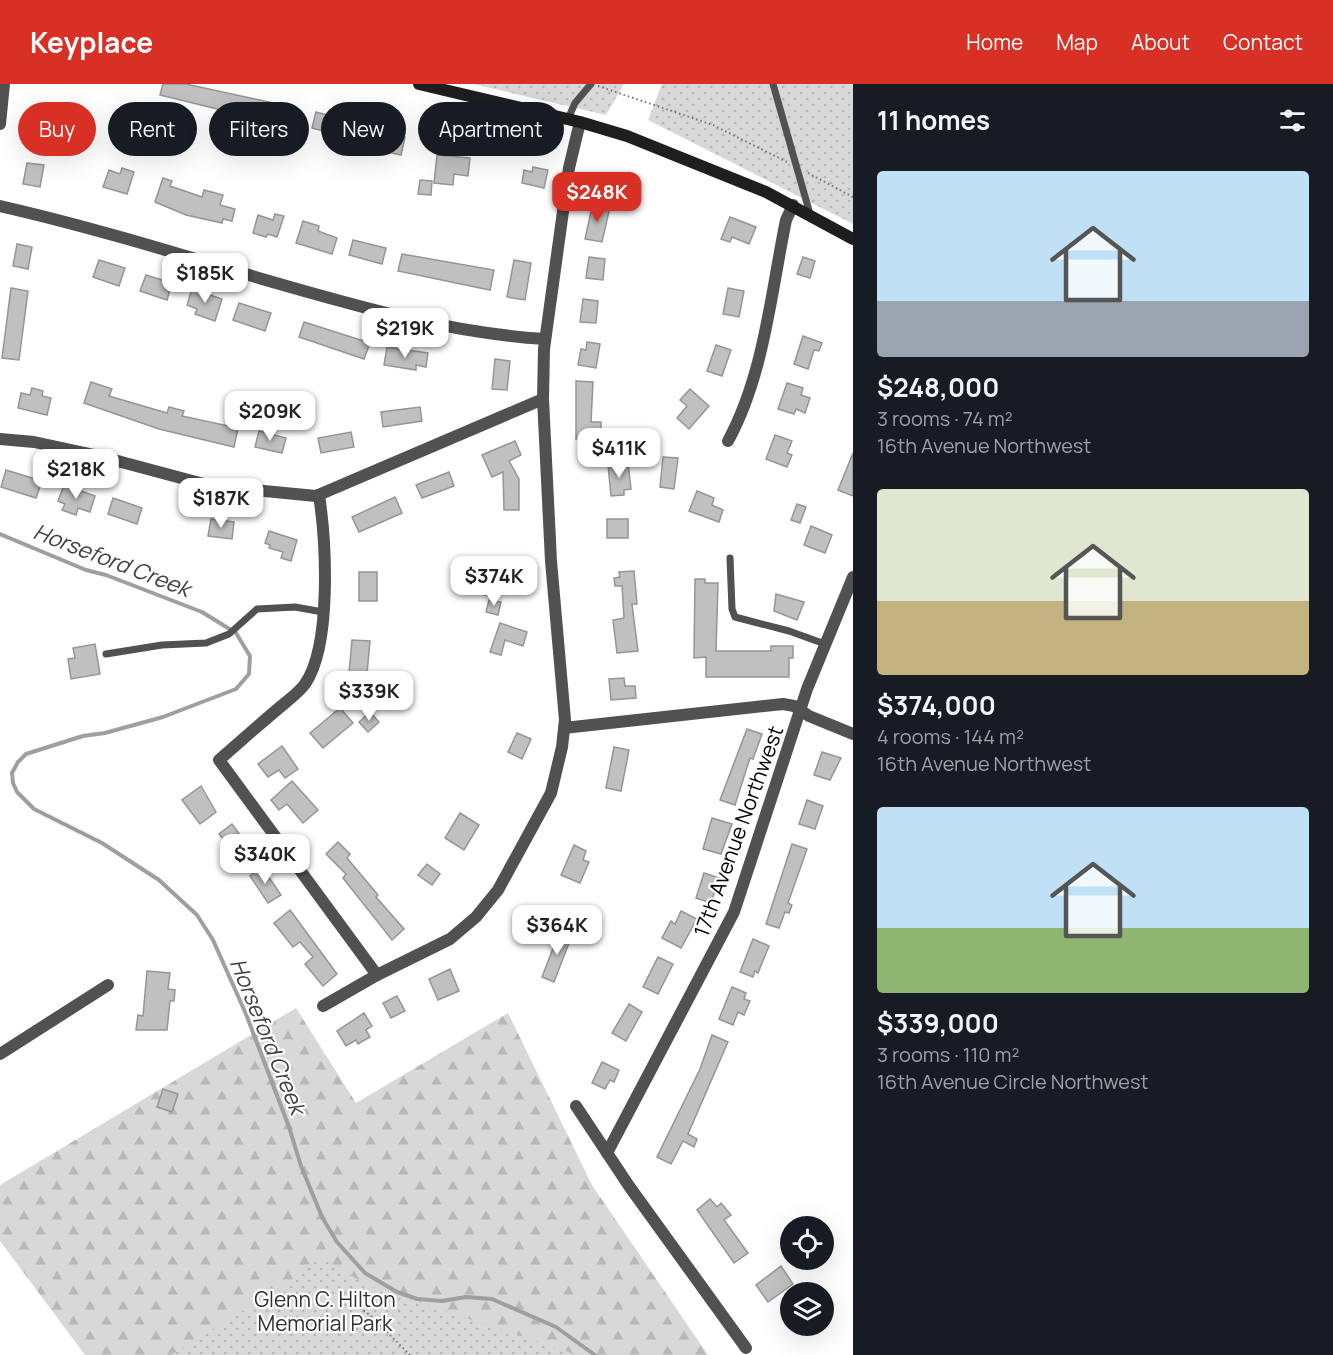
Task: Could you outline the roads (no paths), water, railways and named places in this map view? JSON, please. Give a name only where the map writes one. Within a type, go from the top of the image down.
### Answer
[{"type":"street","points":[[0,124],[4,84]]},
{"type":"street","points":[[419,84],[574,120],[669,152],[793,205],[853,239]]},
{"type":"street","points":[[323,1006],[377,975],[450,939],[476,917],[498,890],[551,793],[564,728],[551,561],[543,399],[545,339],[574,120]]},
{"type":"street","points":[[728,441],[740,416],[757,359],[786,220],[793,205]]},
{"type":"street","points":[[0,206],[104,233],[387,315],[489,334],[545,339]]},
{"type":"street","points":[[0,439],[34,442],[99,456],[212,486],[270,493],[319,495],[543,399]]},
{"type":"street","points":[[319,495],[322,516],[323,612],[320,647],[304,685],[219,760],[377,975]]},
{"type":"street","name":"17th Avenue Northwest","points":[[607,1153],[734,912],[825,644],[853,577]]},
{"type":"street","points":[[564,728],[606,725],[766,704],[794,706],[801,712],[853,735]]},
{"type":"street","points":[[0,1054],[108,985]]},
{"type":"street","points":[[576,1106],[746,1348]]},
{"type":"lane","points":[[574,120],[575,103],[591,84]]},
{"type":"lane","points":[[773,84],[774,96],[799,169],[810,214]]},
{"type":"lane","points":[[730,558],[732,609],[735,617],[789,631],[825,644]]},
{"type":"lane","points":[[106,654],[162,645],[206,642],[229,634],[257,609],[295,607],[323,612]]},
{"type":"waterway","name":"Horseford Creek","points":[[0,534],[86,570],[106,575],[202,612],[236,633],[250,656],[249,674],[236,689],[163,717],[105,733],[83,736],[26,754],[12,773],[13,783],[17,792],[34,809],[102,843],[159,880],[197,915],[213,940],[246,1014],[289,1127],[301,1166],[322,1217],[337,1242],[365,1273],[397,1292],[417,1299],[442,1301],[466,1297],[492,1299],[556,1327],[595,1355]]},
{"type":"park label","name":"Glenn C. Hilton Memorial Park","points":[[325,1311]]}]
